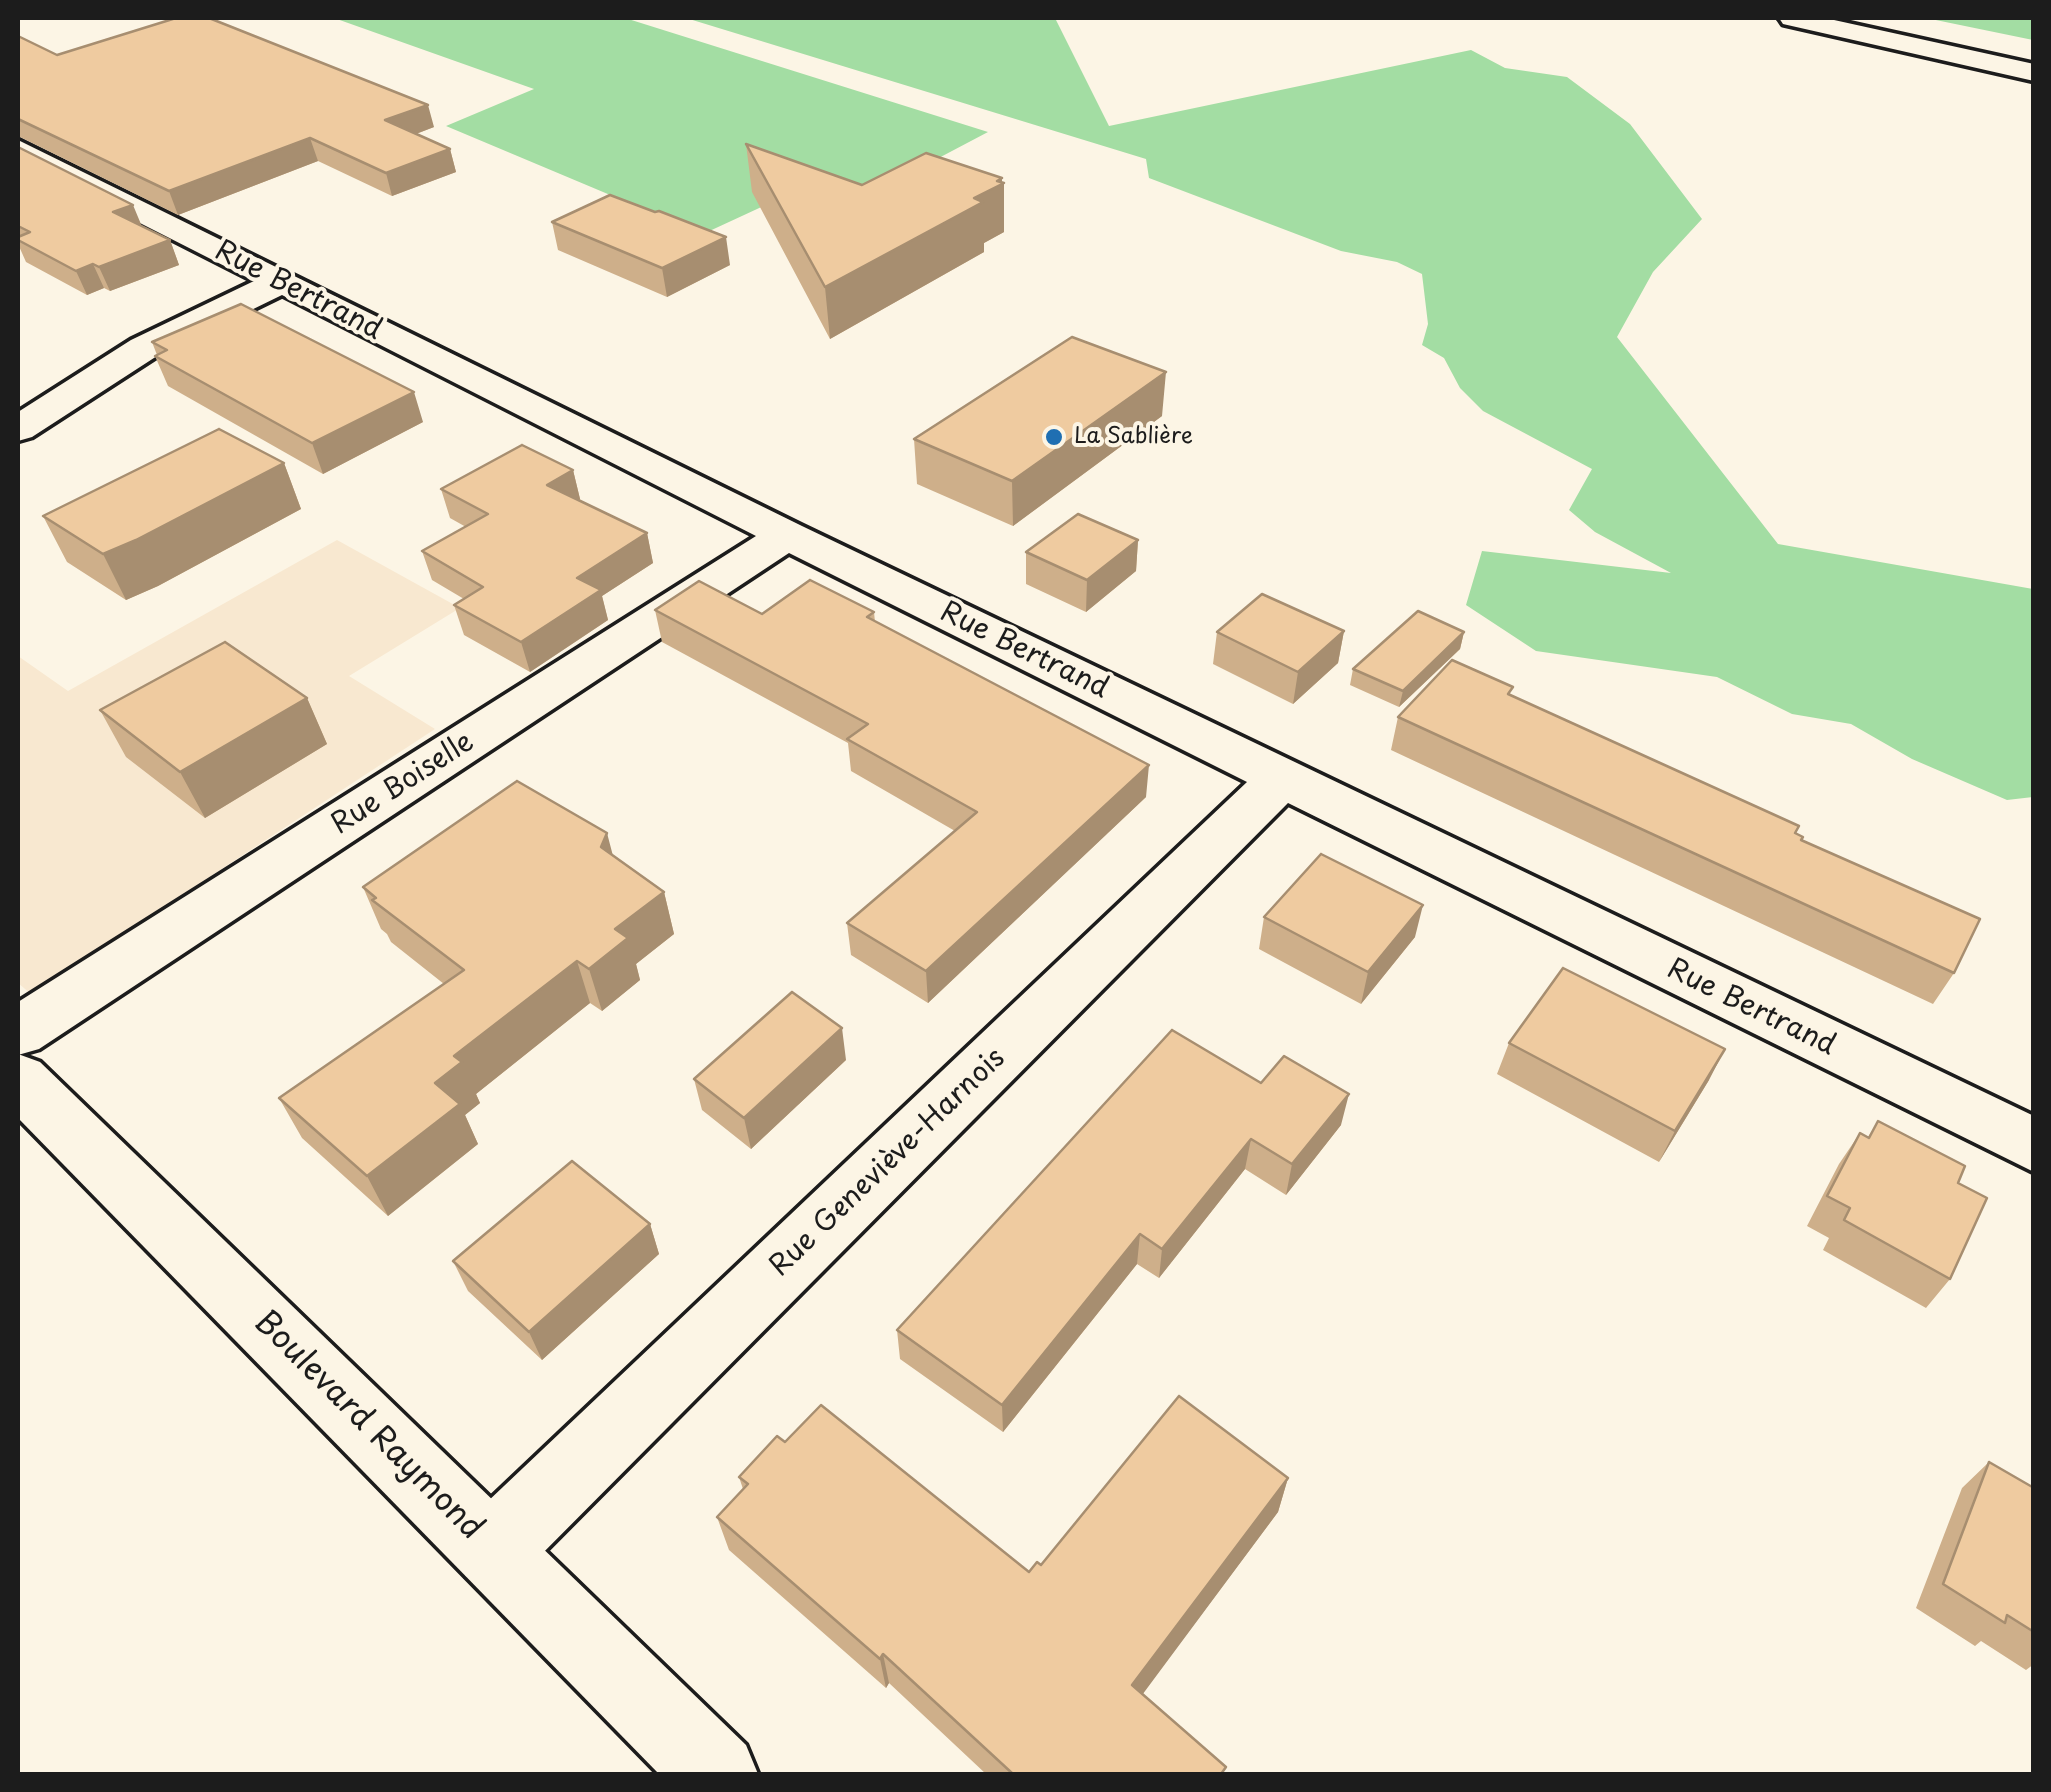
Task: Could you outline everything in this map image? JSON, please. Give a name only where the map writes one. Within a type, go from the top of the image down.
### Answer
[{"type":"street","points":[[1792,18],[2034,73]]},
{"type":"street","name":"Rue Bertrand","points":[[18,150],[787,535],[2034,1146]]},
{"type":"street","points":[[18,429],[144,348],[280,282]]},
{"type":"street","name":"Rue Boiselle","points":[[18,1032],[787,535]]},
{"type":"street","name":"Rue Geneviève-Harnois","points":[[493,1549],[1283,777]]},
{"type":"street","name":"Boulevard Raymond","points":[[18,1079],[717,1774]]},
{"type":"shaded area","points":[[337,540],[460,608],[349,676],[435,729],[31,994],[18,983],[18,656],[68,691]]},
{"type":"green space","points":[[334,18],[625,18],[988,132],[878,190],[783,197],[703,234],[446,126],[534,89]]},
{"type":"green space","points":[[686,18],[1055,18],[1109,126],[1471,50],[1505,68],[1567,77],[1630,124],[1702,219],[1653,272],[1617,337],[1778,544],[2033,589],[2033,797],[2007,800],[1912,759],[1851,724],[1792,714],[1717,677],[1536,651],[1466,605],[1482,551],[1671,573],[1595,532],[1569,510],[1592,469],[1483,411],[1460,388],[1444,358],[1422,345],[1428,324],[1422,274],[1397,262],[1341,251],[1149,178],[1146,159]]},
{"type":"green space","points":[[1926,18],[2033,18],[2033,40]]},
{"type":"building","points":[[176,18],[209,18],[428,105],[385,120],[450,149],[386,173],[310,138],[169,191],[18,119],[18,36],[57,55]]},
{"type":"building","points":[[746,144],[862,185],[926,153],[1002,178],[997,181],[1004,183],[974,198],[983,202],[825,287]]},
{"type":"building","points":[[18,147],[133,205],[113,212],[170,240],[99,267],[93,264],[76,271],[18,240],[30,232],[18,226]]},
{"type":"building","points":[[610,195],[726,237],[662,268],[552,222]]},
{"type":"building","points":[[241,304],[414,392],[312,443],[155,356],[167,350],[152,342]]},
{"type":"building","points":[[1072,337],[1166,372],[1012,481],[914,439]]},
{"type":"building","points":[[219,429],[284,463],[103,554],[43,516]]},
{"type":"building","points":[[522,445],[573,470],[547,485],[647,533],[577,578],[601,590],[521,642],[454,605],[483,587],[422,551],[488,514],[441,489]]},
{"type":"building","points":[[1078,514],[1138,540],[1087,580],[1026,552]]},
{"type":"building","points":[[810,580],[874,612],[867,617],[1149,765],[926,971],[847,923],[977,812],[847,739],[868,724],[655,610],[699,581],[762,614]]},
{"type":"building","points":[[1262,594],[1344,631],[1298,672],[1217,632]]},
{"type":"building","points":[[1418,611],[1464,632],[1403,691],[1353,669]]},
{"type":"building","points":[[225,642],[307,698],[180,772],[100,710]]},
{"type":"building","points":[[1452,660],[1513,687],[1508,694],[1799,826],[1795,833],[1803,837],[1801,840],[1980,919],[1954,973],[1398,717]]},
{"type":"building","points":[[517,781],[607,833],[601,847],[664,892],[615,929],[628,938],[589,969],[577,961],[454,1056],[462,1062],[435,1083],[460,1104],[367,1176],[279,1098],[464,970],[372,900],[376,898],[363,887]]},
{"type":"building","points":[[1321,854],[1423,905],[1368,972],[1264,917]]},
{"type":"building","points":[[1563,968],[1725,1049],[1675,1131],[1509,1043]]},
{"type":"building","points":[[792,992],[842,1028],[744,1118],[694,1079]]},
{"type":"building","points":[[1172,1030],[1261,1083],[1284,1056],[1349,1094],[1292,1164],[1251,1139],[1162,1249],[1140,1234],[1002,1405],[897,1330]]},
{"type":"building","points":[[1878,1121],[1965,1166],[1958,1183],[1987,1198],[1950,1279],[1844,1220],[1850,1208],[1827,1196],[1860,1133],[1869,1138]]},
{"type":"building","points":[[572,1161],[650,1224],[529,1332],[453,1261]]},
{"type":"building","points":[[1179,1396],[1288,1478],[1132,1685],[1226,1767],[1221,1774],[1013,1774],[883,1654],[880,1659],[717,1517],[748,1484],[739,1477],[777,1436],[785,1442],[821,1405],[1029,1572],[1037,1562],[1041,1565]]},
{"type":"building","points":[[1989,1462],[2034,1488],[2034,1632],[2007,1615],[2005,1623],[1943,1584]]},
{"type":"place","name":"La Sablière","points":[[1054,437]]}]
